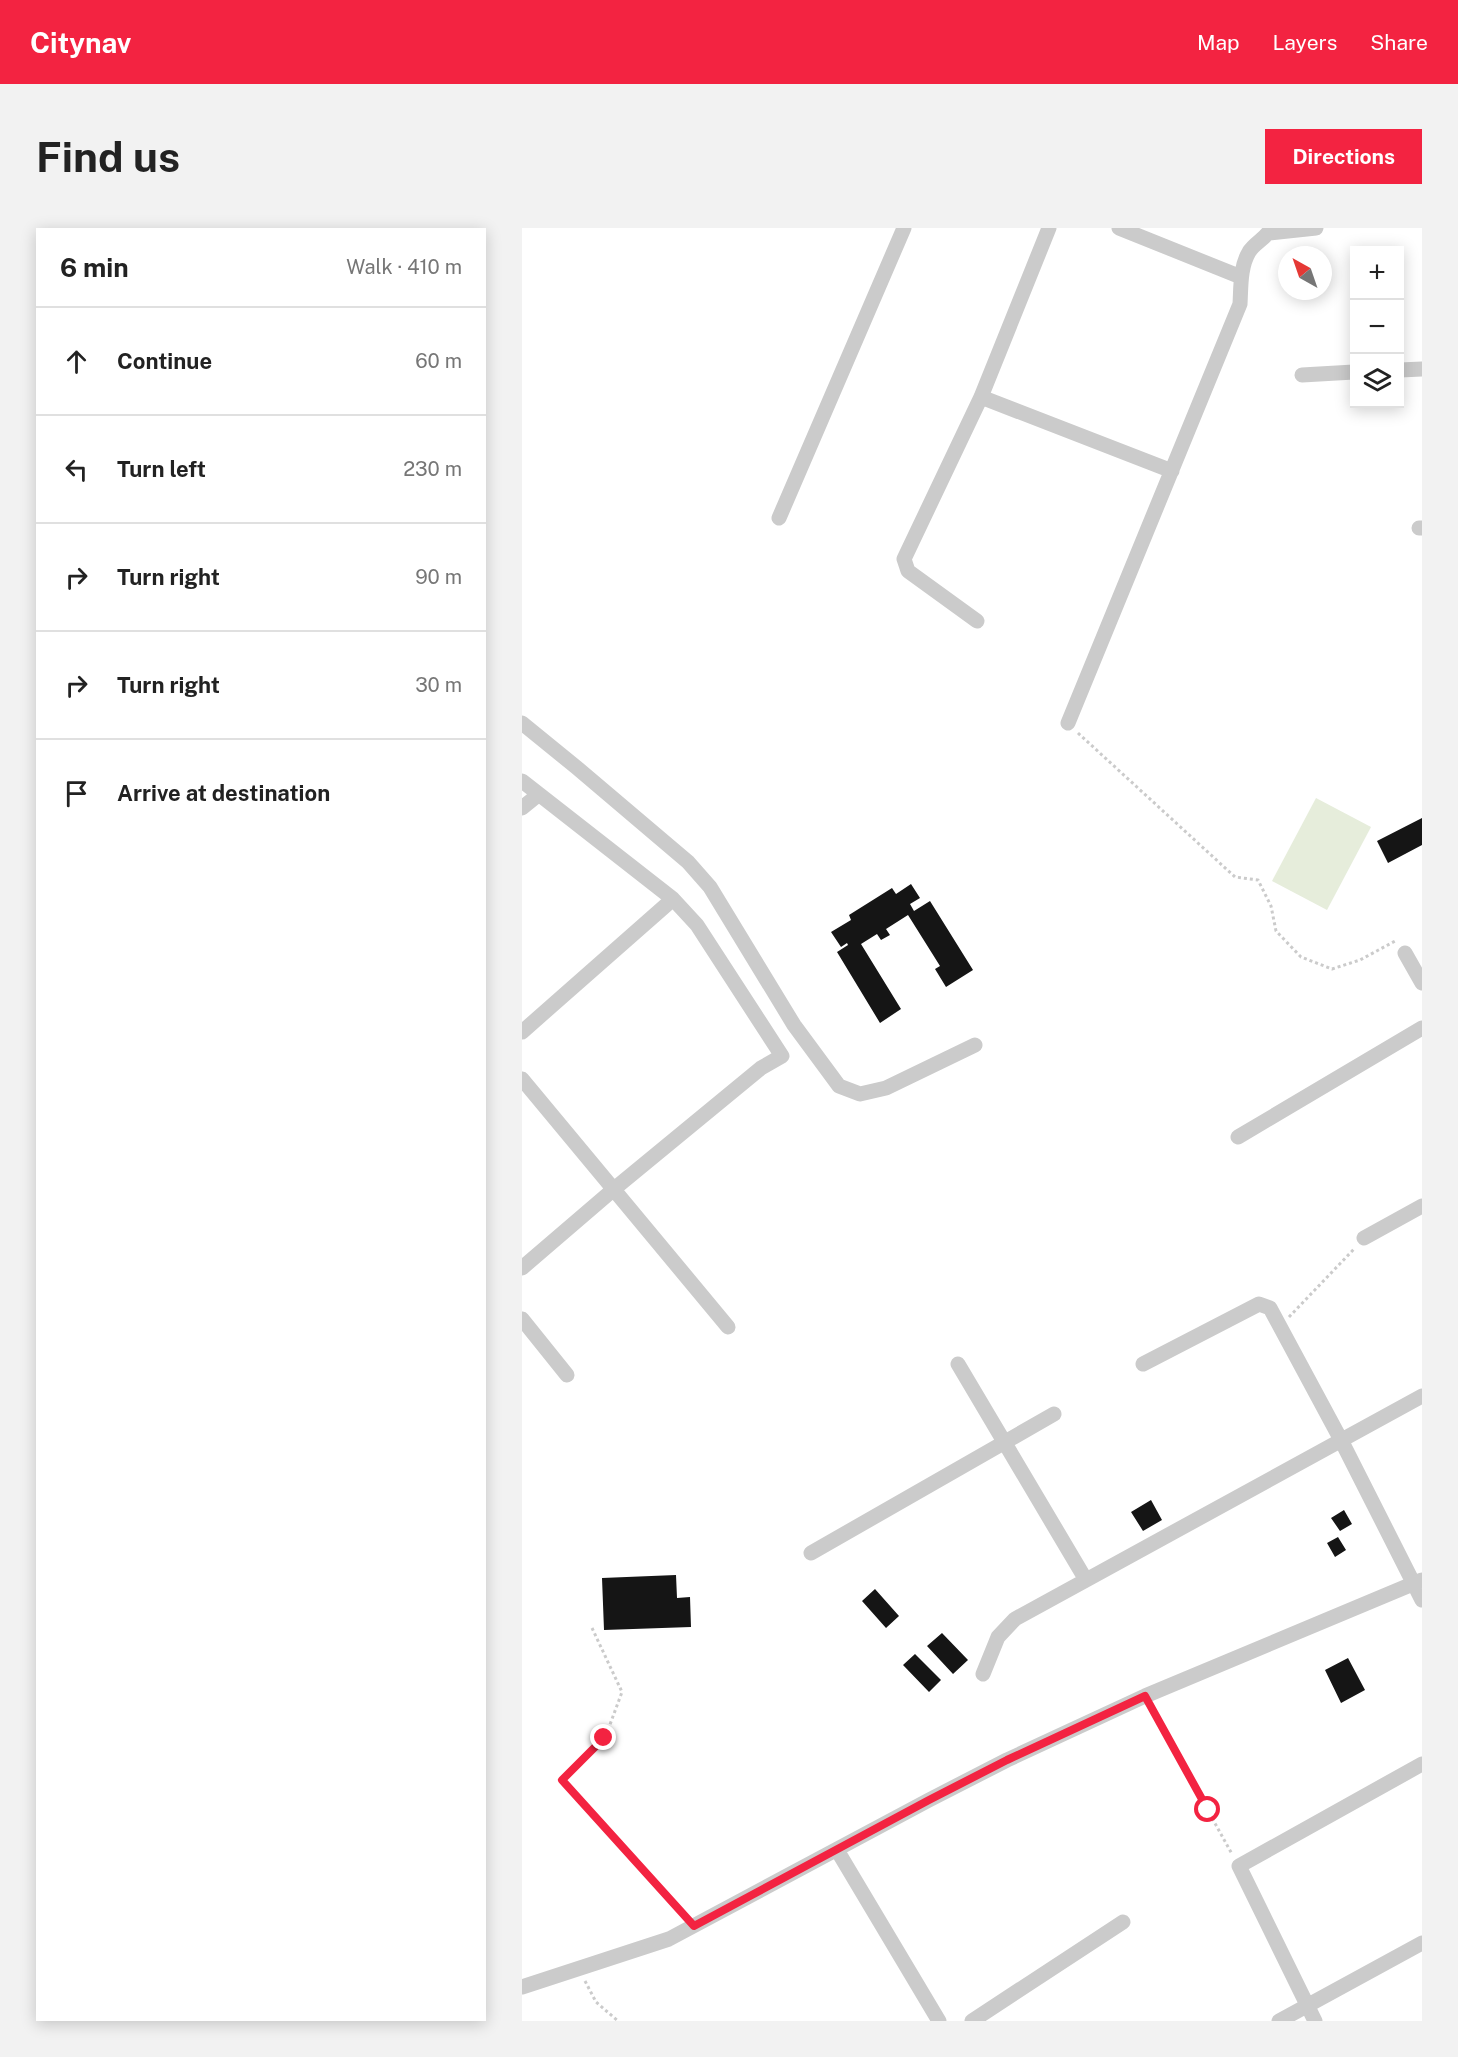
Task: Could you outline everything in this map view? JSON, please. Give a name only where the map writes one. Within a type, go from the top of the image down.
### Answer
[{"type":"street","points":[[778,518],[904,228]]},
{"type":"street","points":[[977,621],[908,571],[904,559],[981,398],[1049,228]]},
{"type":"street","points":[[1119,228],[1241,277]]},
{"type":"street","points":[[1068,723],[1240,304],[1241,277],[1249,252],[1270,230],[1316,228]]},
{"type":"street","points":[[1404,370],[1422,369]]},
{"type":"street","points":[[1302,375],[1350,372]]},
{"type":"street","points":[[981,398],[1172,471]]},
{"type":"street","points":[[522,723],[688,862],[710,887],[794,1025],[839,1086],[860,1094],[886,1088],[975,1045]]},
{"type":"street","points":[[522,781],[673,899],[697,925],[782,1056],[761,1068],[522,1268]]},
{"type":"street","points":[[522,808],[538,795]]},
{"type":"street","points":[[522,1032],[673,899]]},
{"type":"street","points":[[1405,952],[1422,983]]},
{"type":"street","points":[[1238,1137],[1422,1028]]},
{"type":"street","points":[[522,1079],[728,1327]]},
{"type":"street","points":[[1364,1238],[1422,1206]]},
{"type":"street","points":[[1143,1364],[1259,1304],[1270,1308],[1418,1582],[1422,1600]]},
{"type":"street","points":[[522,1319],[567,1375]]},
{"type":"street","points":[[958,1364],[1086,1580]]},
{"type":"street","points":[[984,1674],[998,1637],[1015,1619],[1422,1396]]},
{"type":"street","points":[[811,1553],[1054,1414]]},
{"type":"street","points":[[522,1987],[669,1939],[1007,1760],[1145,1696],[1418,1582]]},
{"type":"street","points":[[1315,2021],[1239,1866],[1422,1764]]},
{"type":"street","points":[[837,1850],[939,2021]]},
{"type":"street","points":[[972,2021],[1123,1922]]},
{"type":"street","points":[[1279,2021],[1422,1943]]},
{"type":"path","points":[[1068,723],[1235,877],[1258,880],[1271,906],[1276,931],[1301,957],[1332,969],[1360,960],[1397,939],[1405,952]]},
{"type":"path","points":[[1280,1327],[1364,1238]]},
{"type":"path","points":[[592,1628],[622,1692],[604,1738],[562,1780],[694,1926]]},
{"type":"path","points":[[1145,1696],[1239,1866]]},
{"type":"path","points":[[579,1969],[596,2002],[618,2021]]},
{"type":"green space","points":[[1316,798],[1371,827],[1327,910],[1272,881]]},
{"type":"building","points":[[1422,818],[1422,845],[1388,863],[1377,841]]},
{"type":"building","points":[[911,884],[920,898],[910,904],[914,911],[930,901],[973,970],[946,987],[935,969],[940,966],[908,915],[886,929],[890,935],[881,940],[877,934],[861,944],[901,1009],[880,1023],[837,952],[848,945],[847,943],[841,947],[831,932],[851,920],[849,915],[892,888],[896,894]]},
{"type":"building","points":[[1151,1500],[1162,1520],[1143,1531],[1131,1512]]},
{"type":"building","points":[[1344,1510],[1352,1524],[1340,1531],[1331,1518]]},
{"type":"building","points":[[1338,1537],[1346,1550],[1335,1557],[1327,1543]]},
{"type":"building","points":[[676,1575],[677,1598],[690,1597],[691,1627],[604,1630],[602,1578]]},
{"type":"building","points":[[875,1589],[899,1616],[886,1628],[862,1601]]},
{"type":"building","points":[[942,1633],[968,1660],[953,1674],[927,1646]]},
{"type":"building","points":[[915,1654],[941,1680],[929,1692],[903,1665]]},
{"type":"building","points":[[1348,1658],[1365,1690],[1341,1703],[1325,1670]]},
{"type":"route","points":[[604,1738],[562,1780],[694,1926],[1007,1760],[1145,1696],[1208,1810]]}]
